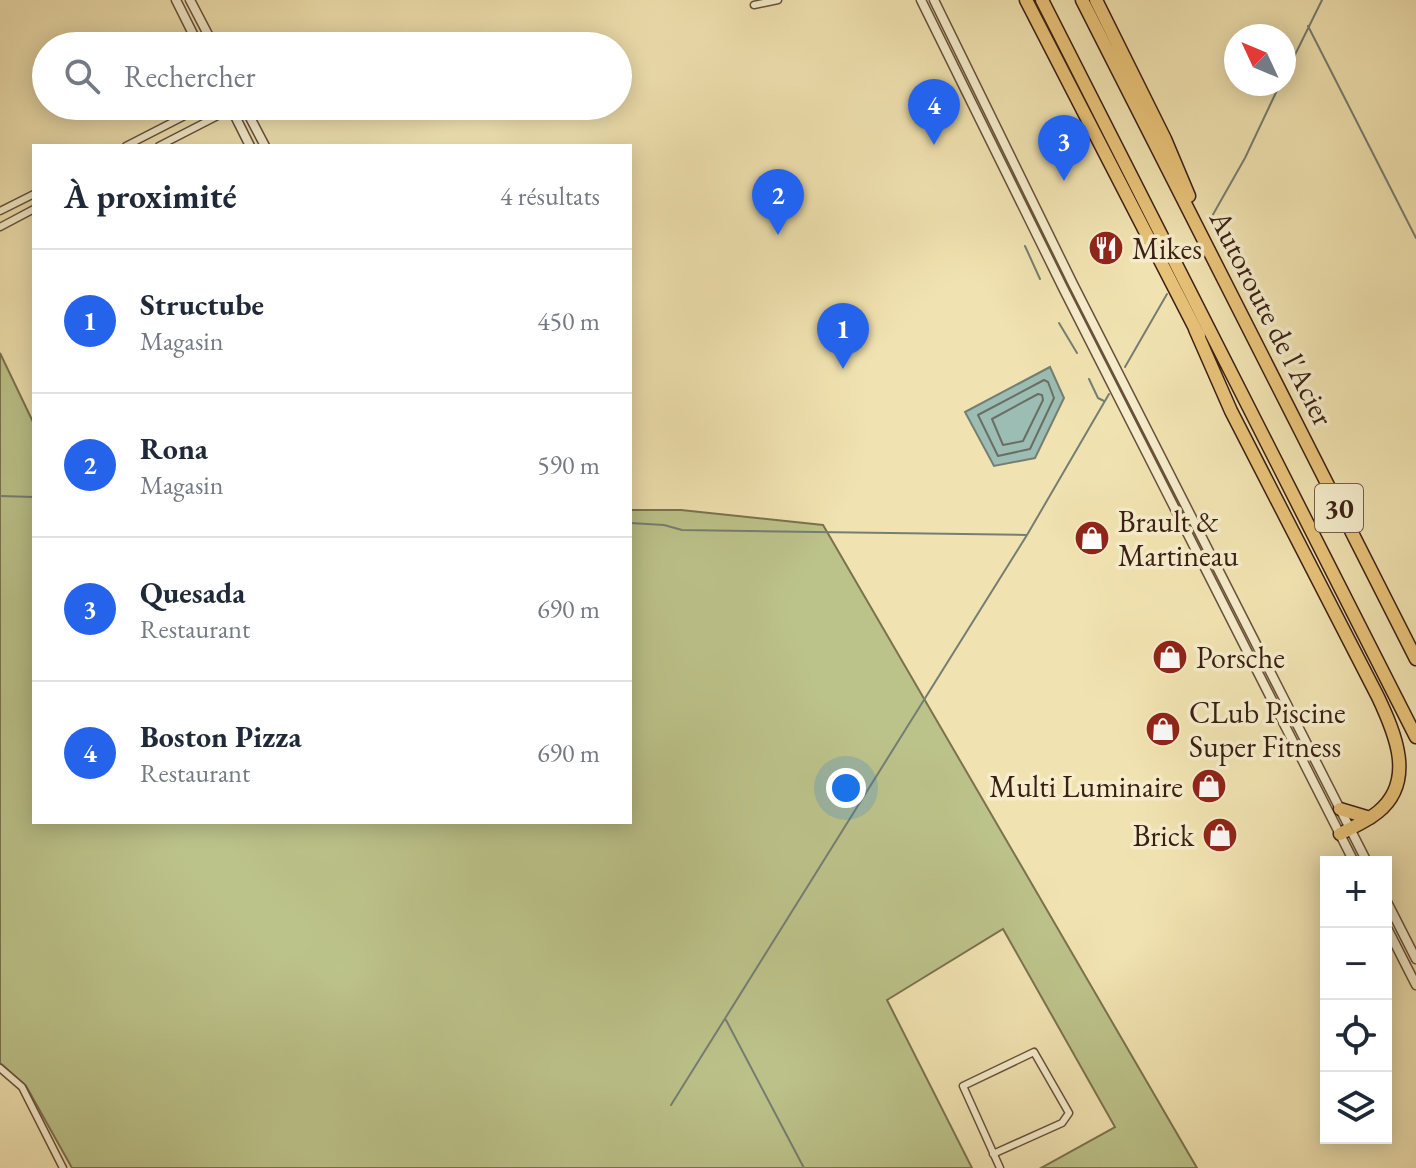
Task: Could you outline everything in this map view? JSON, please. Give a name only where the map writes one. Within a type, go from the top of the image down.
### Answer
[{"type":"highway","points":[[1026,0],[1195,329],[1231,411],[1393,730],[1399,756],[1399,778],[1390,799],[1370,818],[1345,831]]},
{"type":"highway","name":"Autoroute de l'Acier","points":[[1042,0],[1416,737]]},
{"type":"highway","name":"Autoroute de l'Acier","points":[[1082,0],[1416,659]]},
{"type":"highway","points":[[1099,3],[1171,151],[1224,280]]},
{"type":"highway","points":[[1195,329],[1281,472]]},
{"type":"highway","points":[[1340,809],[1370,818]]},
{"type":"street","points":[[176,0],[192,32]]},
{"type":"street","points":[[190,0],[207,32]]},
{"type":"street","points":[[754,5],[778,0]]},
{"type":"street","points":[[921,0],[1063,288],[1345,831],[1363,856]]},
{"type":"street","points":[[934,0],[1073,284],[1340,809],[1352,856]]},
{"type":"street","points":[[130,144],[177,120]]},
{"type":"street","points":[[163,144],[208,120]]},
{"type":"street","points":[[239,120],[249,144]]},
{"type":"street","points":[[251,120],[264,144]]},
{"type":"street","points":[[0,211],[32,195]]},
{"type":"street","points":[[0,227],[32,210]]},
{"type":"street","points":[[1392,912],[1416,959]]},
{"type":"street","points":[[1387,928],[1416,985]]},
{"type":"street","points":[[993,1154],[1062,1123],[1069,1113],[1034,1052],[963,1086],[993,1154],[1000,1168]]},
{"type":"street","points":[[0,1068],[22,1087],[63,1168]]},
{"type":"green space","points":[[0,353],[32,420],[32,824],[632,824],[632,510],[681,510],[823,525],[1197,1168],[1041,1168],[1115,1127],[1003,929],[887,1000],[972,1168],[72,1168],[26,1086],[0,1063]]},
{"type":"water","points":[[1050,367],[1064,398],[1035,458],[994,466],[965,412]]},
{"type":"waterway","points":[[1296,53],[1322,0]]},
{"type":"waterway","points":[[1308,26],[1416,238]]},
{"type":"waterway","points":[[1211,218],[1245,158],[1274,96]]},
{"type":"waterway","points":[[1185,261],[1195,245]]},
{"type":"waterway","points":[[1025,246],[1040,279]]},
{"type":"waterway","points":[[1125,367],[1167,294]]},
{"type":"waterway","points":[[1059,323],[1077,353]]},
{"type":"waterway","points":[[1089,379],[1098,398],[1104,401]]},
{"type":"waterway","points":[[671,1105],[1027,535],[1109,394]]},
{"type":"waterway","points":[[0,496],[32,497]]},
{"type":"waterway","points":[[632,523],[664,525],[682,530],[1027,535]]},
{"type":"waterway","points":[[726,1020],[804,1168]]},
{"type":"place","name":"Boston Pizza","points":[[934,145]]},
{"type":"place","name":"Quesada","points":[[1064,181]]},
{"type":"place","name":"Rona","points":[[778,235]]},
{"type":"place","name":"Mikes","points":[[1106,248]]},
{"type":"place","name":"Structube","points":[[843,369]]},
{"type":"place","name":"Brault & Martineau","points":[[1092,538]]},
{"type":"place","name":"Porsche","points":[[1170,657]]},
{"type":"place","name":"CLub Piscine Super Fitness","points":[[1163,729]]},
{"type":"place","name":"Multi Luminaire","points":[[1209,786]]},
{"type":"place","name":"Brick","points":[[1220,835]]}]
